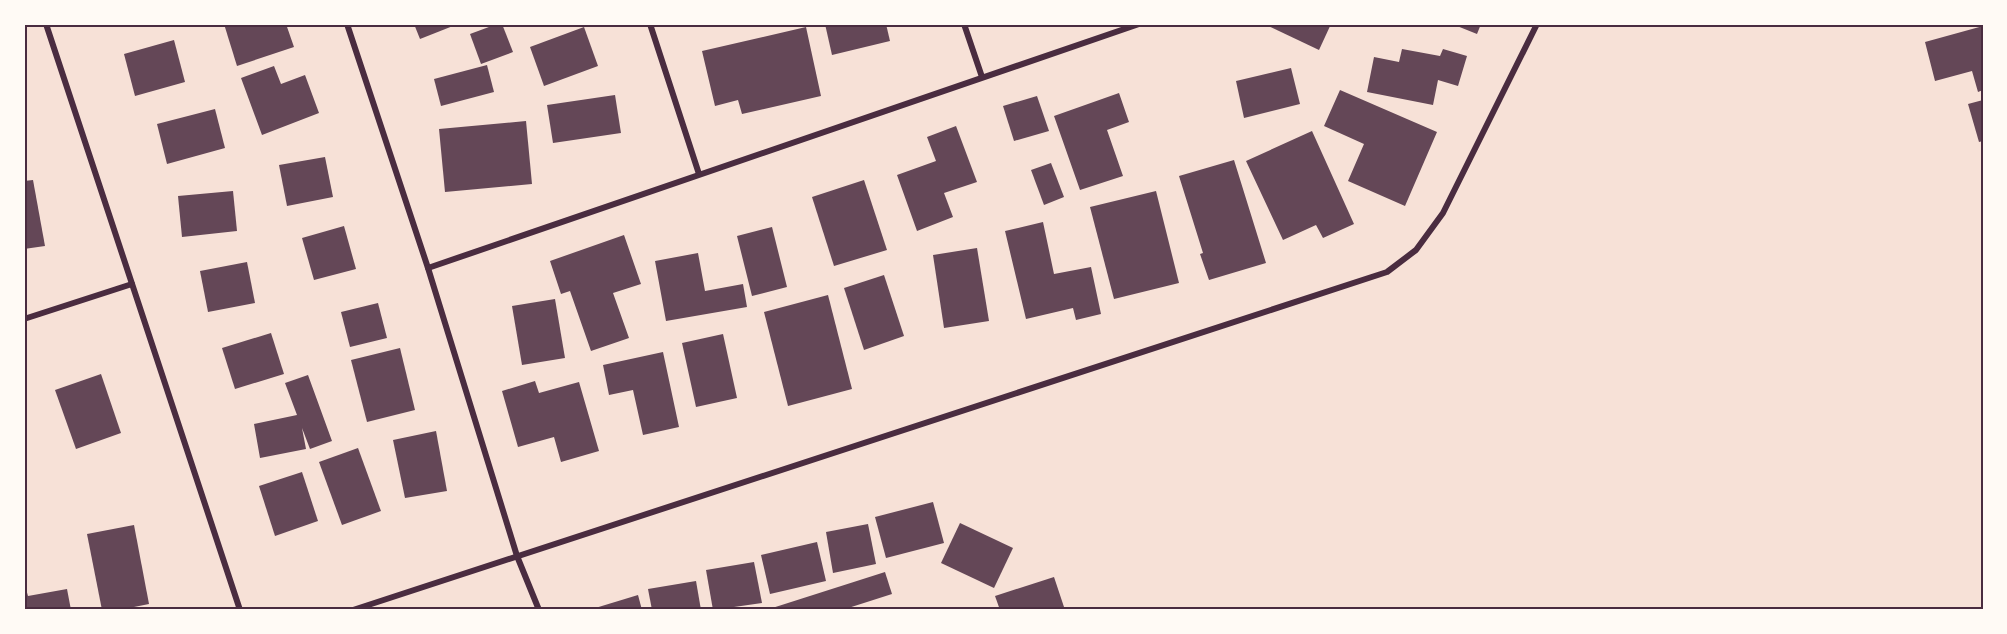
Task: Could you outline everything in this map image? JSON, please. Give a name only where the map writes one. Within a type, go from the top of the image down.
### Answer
[{"type":"street","points":[[46,24],[240,610]]},
{"type":"street","points":[[347,24],[428,268],[517,556],[539,610]]},
{"type":"street","points":[[650,24],[699,174]]},
{"type":"street","points":[[964,24],[982,77]]},
{"type":"street","points":[[428,268],[1139,24]]},
{"type":"street","points":[[353,610],[1387,272],[1416,250],[1443,213],[1537,24]]},
{"type":"street","points":[[24,319],[132,284]]},
{"type":"building","points":[[224,24],[286,24],[294,47],[237,66]]},
{"type":"building","points":[[414,24],[458,24],[420,39]]},
{"type":"building","points":[[502,24],[513,52],[481,64],[470,34]]},
{"type":"building","points":[[825,24],[886,24],[890,41],[832,55]]},
{"type":"building","points":[[1264,24],[1331,24],[1319,50]]},
{"type":"building","points":[[1452,24],[1481,24],[1477,34]]},
{"type":"building","points":[[1983,26],[1983,90],[1978,92],[1972,71],[1935,81],[1925,42]]},
{"type":"building","points":[[584,27],[598,66],[544,86],[530,47]]},
{"type":"building","points":[[806,27],[821,96],[742,114],[738,100],[715,106],[702,51]]},
{"type":"building","points":[[174,40],[185,82],[135,96],[124,54]]},
{"type":"building","points":[[1402,49],[1440,56],[1443,49],[1467,56],[1458,86],[1438,80],[1433,105],[1367,92],[1374,57],[1399,62]]},
{"type":"building","points":[[487,65],[494,92],[441,106],[434,79]]},
{"type":"building","points":[[274,66],[281,84],[305,75],[319,113],[262,135],[241,78]]},
{"type":"building","points":[[1291,68],[1300,104],[1244,118],[1236,81]]},
{"type":"building","points":[[1340,90],[1437,132],[1405,206],[1348,181],[1364,144],[1324,126]]},
{"type":"building","points":[[1119,93],[1129,122],[1107,130],[1123,176],[1080,190],[1054,116]]},
{"type":"building","points":[[615,95],[621,133],[553,143],[547,105]]},
{"type":"building","points":[[1037,96],[1049,131],[1014,141],[1003,106]]},
{"type":"building","points":[[1983,100],[1983,141],[1979,142],[1968,104]]},
{"type":"building","points":[[215,109],[225,148],[167,164],[157,124]]},
{"type":"building","points":[[526,121],[532,184],[445,192],[439,129]]},
{"type":"building","points":[[956,126],[977,182],[944,193],[953,217],[917,231],[897,175],[936,161],[927,137]]},
{"type":"building","points":[[1312,131],[1354,224],[1323,238],[1316,225],[1283,240],[1246,161]]},
{"type":"building","points":[[325,157],[333,197],[287,206],[279,165]]},
{"type":"building","points":[[1234,160],[1266,263],[1209,280],[1179,176]]},
{"type":"building","points":[[1051,163],[1064,197],[1044,205],[1031,170]]},
{"type":"building","points":[[33,180],[45,246],[24,249],[24,181]]},
{"type":"building","points":[[864,180],[887,250],[834,266],[812,197]]},
{"type":"building","points":[[233,191],[237,231],[182,237],[178,196]]},
{"type":"building","points":[[1156,191],[1179,283],[1114,299],[1090,207]]},
{"type":"building","points":[[1043,222],[1054,274],[1091,267],[1101,314],[1076,320],[1073,308],[1026,319],[1005,231]]},
{"type":"building","points":[[344,226],[356,269],[314,280],[302,238]]},
{"type":"building","points":[[772,227],[787,287],[752,296],[737,236]]},
{"type":"building","points":[[624,235],[641,284],[613,293],[629,338],[591,351],[570,291],[561,294],[550,261]]},
{"type":"building","points":[[977,248],[989,321],[944,328],[933,255]]},
{"type":"building","points":[[698,253],[705,291],[743,284],[747,307],[666,321],[655,261]]},
{"type":"building","points":[[247,262],[255,303],[208,312],[200,271]]},
{"type":"building","points":[[884,275],[904,336],[864,350],[844,288]]},
{"type":"building","points":[[828,295],[852,389],[788,406],[764,312]]},
{"type":"building","points":[[555,299],[565,358],[522,365],[512,306]]},
{"type":"building","points":[[378,303],[387,338],[350,347],[341,312]]},
{"type":"building","points":[[271,333],[284,374],[235,389],[222,348]]},
{"type":"building","points":[[723,334],[737,398],[696,407],[682,343]]},
{"type":"building","points":[[400,348],[415,410],[367,422],[351,360]]},
{"type":"building","points":[[663,352],[679,427],[643,435],[633,390],[609,395],[603,365]]},
{"type":"building","points":[[101,374],[121,433],[76,449],[55,390]]},
{"type":"building","points":[[308,375],[332,441],[310,449],[302,428],[306,449],[260,458],[254,424],[297,415],[285,383]]},
{"type":"building","points":[[535,381],[539,393],[579,382],[599,451],[561,462],[554,437],[518,447],[502,391]]},
{"type":"building","points":[[436,431],[447,491],[405,498],[393,440]]},
{"type":"building","points":[[358,448],[381,511],[342,525],[319,462]]},
{"type":"building","points":[[302,472],[318,521],[275,536],[259,486]]},
{"type":"building","points":[[933,502],[944,543],[886,558],[875,517]]},
{"type":"building","points":[[960,523],[1013,548],[994,588],[941,563]]},
{"type":"building","points":[[868,524],[876,564],[833,573],[826,532]]},
{"type":"building","points":[[134,525],[149,604],[119,610],[102,610],[87,534]]},
{"type":"building","points":[[817,542],[826,581],[770,594],[761,555]]},
{"type":"building","points":[[754,562],[762,603],[713,610],[706,570]]},
{"type":"building","points":[[885,572],[892,594],[842,610],[766,610]]},
{"type":"building","points":[[1054,577],[1065,610],[1000,610],[995,596]]},
{"type":"building","points":[[696,581],[701,610],[652,610],[648,589]]},
{"type":"building","points":[[24,582],[28,596],[67,589],[71,610],[24,610]]},
{"type":"building","points":[[638,595],[642,610],[592,610],[592,609]]}]
